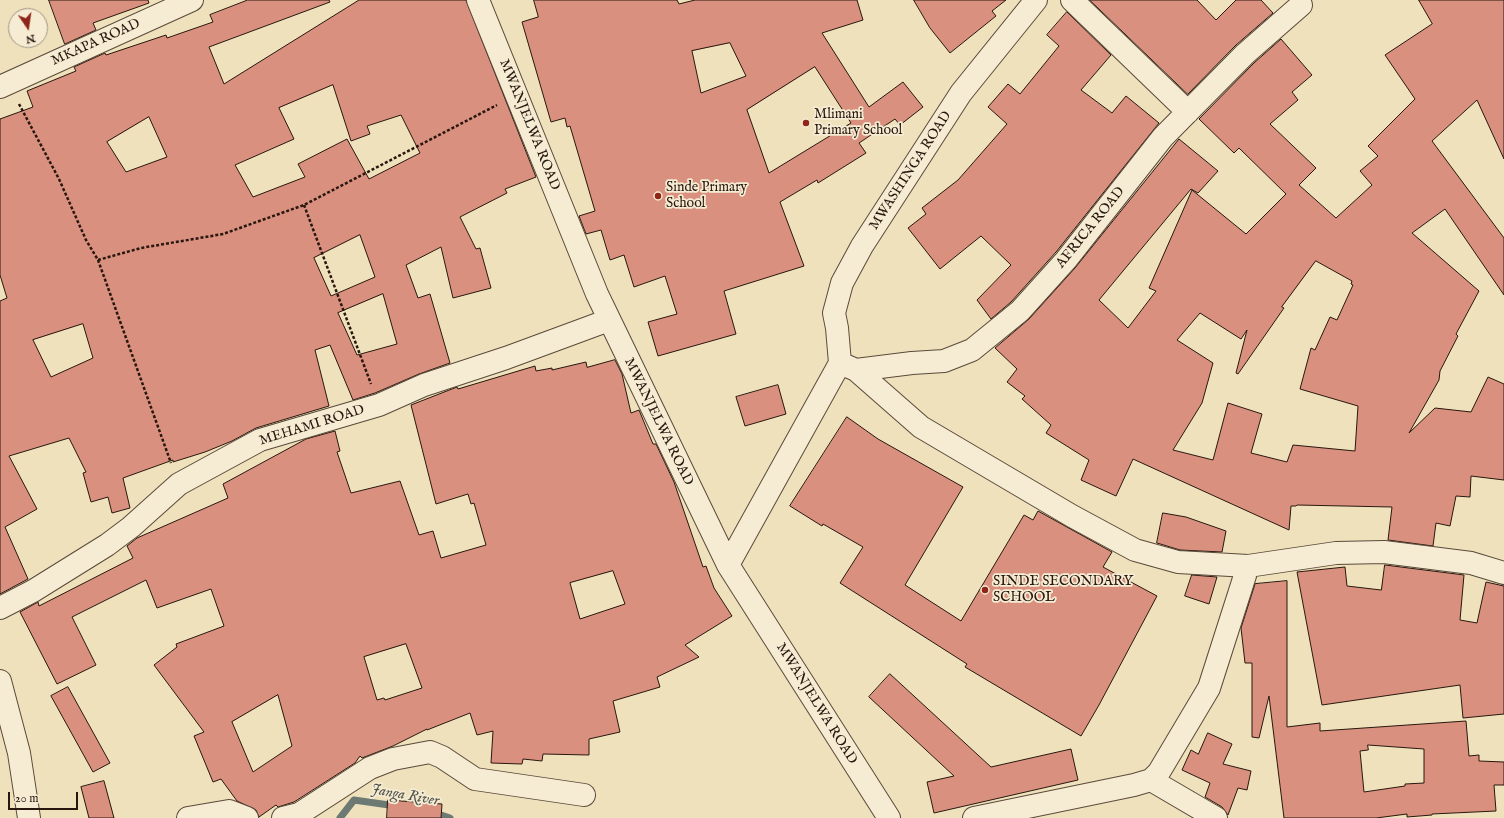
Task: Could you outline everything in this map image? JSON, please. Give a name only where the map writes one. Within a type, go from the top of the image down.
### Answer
[{"type":"street","name":"MKAPA ROAD","points":[[4,85],[192,0]]},
{"type":"street","name":"MWANJELWA ROAD","points":[[478,0],[597,294],[728,565],[889,818]]},
{"type":"street","name":"MWASHINGA ROAD","points":[[848,366],[834,313],[842,283],[862,246],[961,93],[1036,0]]},
{"type":"street","points":[[1072,0],[1188,112]]},
{"type":"street","name":"AFRICA ROAD","points":[[848,366],[944,361],[972,350],[1020,311],[1066,260],[1163,137],[1245,54],[1301,5]]},
{"type":"street","name":"MEHAMI ROAD","points":[[0,608],[33,591],[108,544],[132,527],[179,484],[260,440],[379,405],[424,384],[610,320]]},
{"type":"street","points":[[728,565],[848,366],[920,427],[1072,516],[1135,550],[1178,562],[1248,566],[1336,553],[1384,552],[1471,563],[1504,573]]},
{"type":"street","points":[[974,818],[1134,785],[1151,780],[1159,772],[1209,688],[1248,566]]},
{"type":"street","points":[[0,681],[19,753],[29,818]]},
{"type":"street","points":[[283,818],[299,814],[370,768],[393,759],[430,752],[442,756],[475,779],[584,795]]},
{"type":"street","points":[[1151,780],[1216,818]]},
{"type":"street","points":[[188,818],[229,811],[248,818]]},
{"type":"path","points":[[4,85],[59,179],[86,240],[98,260],[179,484]]},
{"type":"path","points":[[98,260],[142,248],[224,234],[304,205],[517,95]]},
{"type":"path","points":[[304,205],[379,405]]},
{"type":"building","points":[[49,0],[148,0],[149,3],[93,23],[96,30],[65,44]]},
{"type":"building","points":[[248,0],[329,0],[330,2],[209,47],[224,84],[359,0],[466,0],[536,177],[505,189],[507,193],[460,217],[476,249],[480,248],[491,288],[453,298],[441,247],[406,265],[418,298],[430,294],[450,363],[419,374],[375,393],[353,400],[330,345],[315,350],[329,406],[256,428],[232,441],[205,452],[173,462],[173,460],[123,478],[130,508],[112,513],[108,497],[91,502],[83,473],[86,472],[69,438],[9,456],[37,509],[5,527],[28,579],[0,594],[0,301],[7,298],[0,275],[0,119],[33,107],[27,91],[76,71],[74,67],[105,53],[106,55],[166,35],[167,38],[213,22],[210,15]],"holes":[[[333,85],[351,141],[370,134],[367,126],[401,115],[420,153],[369,179],[347,139],[298,164],[305,177],[253,197],[235,165],[294,139],[279,108]],[[149,117],[167,157],[126,172],[107,142]],[[360,235],[375,277],[331,296],[314,258]],[[383,294],[397,344],[357,355],[338,313]],[[83,324],[93,358],[51,377],[33,340]]]},
{"type":"building","points":[[534,0],[677,0],[679,4],[695,0],[857,0],[863,20],[822,33],[869,107],[903,82],[923,107],[900,125],[895,119],[859,143],[866,153],[818,183],[817,180],[780,202],[804,266],[724,291],[736,334],[658,356],[648,322],[677,314],[665,276],[634,287],[624,255],[610,260],[601,230],[586,234],[579,216],[595,211],[570,126],[567,127],[565,118],[551,122],[522,22],[538,17]],"holes":[[[730,43],[746,76],[701,93],[692,51]],[[815,67],[851,123],[769,173],[747,110]]]},
{"type":"building","points":[[914,0],[1006,0],[992,11],[996,16],[950,53],[930,28]]},
{"type":"building","points":[[1090,0],[1197,0],[1216,20],[1236,0],[1261,0],[1273,13],[1236,45],[1188,94]]},
{"type":"building","points":[[1419,0],[1504,0],[1504,159],[1477,100],[1432,141],[1504,238],[1504,295],[1445,209],[1412,233],[1479,291],[1456,334],[1458,336],[1440,371],[1439,380],[1409,433],[1435,408],[1471,412],[1488,377],[1504,384],[1504,480],[1471,476],[1470,497],[1456,496],[1450,526],[1436,523],[1433,546],[1388,540],[1392,507],[1291,506],[1289,530],[1133,459],[1116,496],[1081,480],[1089,460],[1046,433],[1051,425],[1022,399],[1025,396],[1007,382],[1017,369],[995,348],[1029,319],[1075,268],[1179,139],[1218,171],[1198,193],[1191,189],[1099,300],[1128,328],[1156,291],[1149,288],[1192,190],[1246,234],[1286,194],[1239,148],[1234,153],[1199,119],[1254,63],[1281,39],[1312,75],[1292,92],[1298,100],[1270,124],[1316,168],[1299,185],[1336,218],[1372,185],[1360,171],[1378,156],[1368,146],[1415,99],[1385,55],[1432,24]],"holes":[[[1316,261],[1352,281],[1351,284],[1353,285],[1337,320],[1330,317],[1315,350],[1311,348],[1300,389],[1358,406],[1355,451],[1293,445],[1287,462],[1251,453],[1262,414],[1228,403],[1213,460],[1173,450],[1202,403],[1213,363],[1177,340],[1200,313],[1241,339],[1247,330],[1236,373],[1238,374],[1284,308],[1282,307]]]},
{"type":"building","points":[[1067,12],[1111,55],[1081,90],[1112,113],[1126,96],[1159,123],[1056,252],[1011,302],[991,319],[977,300],[1011,265],[981,236],[940,269],[908,228],[926,214],[922,208],[958,180],[1007,124],[988,107],[1008,84],[1020,94],[1059,46],[1047,35]]},
{"type":"building","points":[[615,360],[622,374],[631,413],[639,410],[653,444],[656,444],[674,482],[703,567],[706,566],[714,588],[732,616],[685,645],[699,657],[657,677],[660,687],[613,701],[620,732],[589,739],[589,755],[543,754],[542,761],[523,759],[522,764],[491,763],[493,731],[477,735],[470,713],[427,729],[393,746],[362,758],[360,756],[355,763],[294,802],[278,807],[276,805],[259,817],[256,810],[237,801],[221,779],[213,782],[194,736],[204,732],[154,665],[177,647],[176,644],[224,626],[211,589],[157,608],[146,580],[72,617],[96,665],[57,684],[20,612],[38,602],[39,606],[133,558],[127,546],[137,538],[228,498],[223,484],[306,439],[335,431],[340,451],[337,452],[351,493],[400,481],[419,535],[433,531],[441,558],[486,545],[474,503],[471,504],[468,494],[436,504],[411,405],[457,387],[458,389],[535,366],[536,371],[552,368],[552,370],[586,362],[587,367]],"holes":[[[613,571],[625,604],[580,619],[570,583]],[[406,644],[422,688],[385,700],[384,698],[377,700],[364,657]],[[278,695],[292,746],[253,772],[232,722]]]},
{"type":"building","points":[[778,385],[786,414],[745,426],[736,397]]},
{"type":"building","name":"SINDE SECONDARY SCHOOL","points":[[847,417],[878,439],[963,487],[905,585],[961,621],[1024,515],[1033,520],[1038,511],[1112,552],[1103,567],[1157,596],[1081,736],[965,667],[967,664],[840,583],[863,547],[823,524],[822,526],[790,506]]},
{"type":"building","points":[[1163,513],[1186,517],[1226,531],[1222,552],[1180,550],[1157,543]]},
{"type":"building","points":[[1385,565],[1464,575],[1460,620],[1477,623],[1486,582],[1504,586],[1504,714],[1463,718],[1460,685],[1322,705],[1297,572],[1345,567],[1347,586],[1381,590]]},
{"type":"building","points":[[1192,575],[1217,577],[1209,604],[1185,596]]},
{"type":"building","points":[[1287,581],[1287,727],[1320,723],[1320,731],[1466,721],[1469,756],[1479,755],[1479,761],[1504,762],[1504,785],[1494,785],[1496,811],[1432,814],[1407,817],[1407,814],[1376,818],[1284,818],[1269,696],[1259,738],[1252,737],[1252,663],[1245,663],[1241,628],[1255,584]],"holes":[[[1368,745],[1424,749],[1424,783],[1405,784],[1405,786],[1364,792],[1360,751],[1368,750]]]},
{"type":"building","points":[[890,674],[991,767],[1071,749],[1078,780],[934,813],[927,782],[954,776],[869,697]]},
{"type":"building","points":[[68,687],[110,763],[93,772],[51,696]]},
{"type":"building","points":[[1208,733],[1232,744],[1223,764],[1251,771],[1247,790],[1238,788],[1228,815],[1222,807],[1205,797],[1210,783],[1182,770],[1191,750],[1198,754]]},
{"type":"building","points":[[104,781],[114,818],[89,818],[81,787]]},
{"type":"building","points":[[388,800],[442,804],[441,818],[387,818]]},
{"type":"waterway","name":"Janga River","points":[[340,818],[354,800],[396,806]]},
{"type":"waterway","name":"Janga River","points":[[432,812],[450,818]]},
{"type":"place","name":"Mlimani Primary School","points":[[806,123]]},
{"type":"place","name":"Sinde Primary School","points":[[658,196]]},
{"type":"place","name":"SINDE SECONDARY SCHOOL","points":[[985,590]]}]
